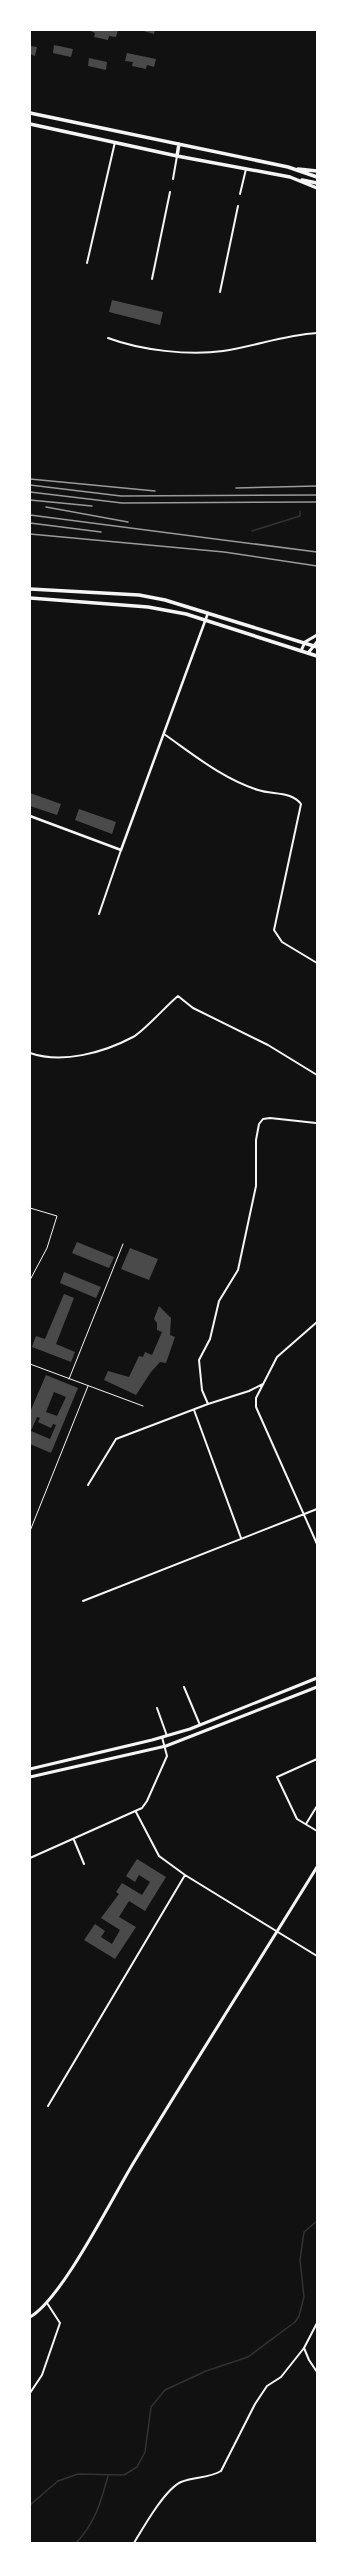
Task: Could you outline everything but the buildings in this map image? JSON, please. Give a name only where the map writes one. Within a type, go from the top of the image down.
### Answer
[{"type":"main road","points":[[30,113],[288,168],[317,177]]},
{"type":"main road","points":[[30,124],[177,156],[290,177],[317,184]]},
{"type":"main road","points":[[177,156],[179,144]]},
{"type":"main road","points":[[288,168],[317,171]]},
{"type":"main road","points":[[290,177],[317,188]]},
{"type":"main road","points":[[30,589],[139,595],[208,612],[305,642],[316,644]]},
{"type":"main road","points":[[30,598],[148,607],[186,614],[205,622],[317,656]]},
{"type":"main road","points":[[301,651],[305,642],[317,635]]},
{"type":"main road","points":[[308,653],[316,644]]},
{"type":"main road","points":[[30,1769],[167,1736],[200,1725],[317,1678]]},
{"type":"main road","points":[[30,1777],[166,1746],[317,1687]]},
{"type":"main road","points":[[30,2317],[47,2303],[317,1868]]},
{"type":"street","points":[[87,263],[115,142]]},
{"type":"street","points":[[173,179],[177,156]]},
{"type":"street","points":[[240,194],[246,169]]},
{"type":"street","points":[[152,279],[170,192]]},
{"type":"street","points":[[220,292],[238,206]]},
{"type":"street","points":[[108,338],[127,345],[160,350],[222,351],[317,333]]},
{"type":"street","points":[[100,914],[121,850],[208,612]]},
{"type":"street","points":[[164,734],[220,773],[259,790],[294,797],[301,804],[274,930],[282,942],[317,963]]},
{"type":"street","points":[[30,816],[121,850]]},
{"type":"street","points":[[30,1053],[44,1058],[72,1057],[134,1037],[178,996],[194,1008],[268,1045],[317,1075]]},
{"type":"street","points":[[208,1404],[201,1384],[199,1360],[210,1339],[219,1301],[238,1270],[256,1186],[256,1140],[259,1124],[263,1119],[270,1118],[316,1123]]},
{"type":"street","points":[[317,1322],[281,1352],[256,1398],[256,1406],[305,1513],[317,1544]]},
{"type":"street","points":[[88,1485],[116,1439],[208,1404],[248,1392],[264,1384]]},
{"type":"street","points":[[194,1410],[241,1538]]},
{"type":"street","points":[[82,1602],[317,1509]]},
{"type":"street","points":[[184,1687],[200,1725]]},
{"type":"street","points":[[157,1708],[167,1736]]},
{"type":"street","points":[[30,1858],[136,1812],[147,1801],[167,1756],[166,1746],[162,1737]]},
{"type":"street","points":[[317,1759],[277,1777],[297,1819],[317,1831]]},
{"type":"street","points":[[306,1824],[317,1806]]},
{"type":"street","points":[[136,1812],[159,1856],[185,1875],[317,1956]]},
{"type":"street","points":[[74,1840],[84,1864]]},
{"type":"street","points":[[48,2106],[185,1875]]},
{"type":"street","points":[[30,2393],[42,2375],[60,2322],[47,2303]]},
{"type":"street","points":[[134,2543],[156,2507],[179,2483],[200,2476],[212,2476],[221,2471],[255,2404],[267,2386],[281,2377],[304,2348],[317,2323]]},
{"type":"street","points":[[304,2348],[309,2360],[317,2372]]},
{"type":"lane","points":[[30,1208],[57,1216],[47,1248],[30,1280]]},
{"type":"lane","points":[[69,1379],[123,1244]]},
{"type":"lane","points":[[30,1364],[143,1406]]},
{"type":"lane","points":[[30,1531],[88,1386]]},
{"type":"waterway","points":[[252,531],[300,516],[300,511]]},
{"type":"waterway","points":[[30,2505],[58,2481],[78,2474],[124,2475],[137,2467],[145,2452],[151,2407],[165,2390],[206,2371],[248,2357],[295,2322],[299,2316],[304,2297],[300,2260],[304,2232],[317,2221]]},
{"type":"waterway","points":[[76,2543],[93,2520],[108,2476]]},
{"type":"railway","points":[[30,479],[155,491]]},
{"type":"railway","points":[[30,485],[121,496],[317,495]]},
{"type":"railway","points":[[236,488],[317,486]]},
{"type":"railway","points":[[30,492],[122,503],[317,502]]},
{"type":"railway","points":[[30,500],[92,506]]},
{"type":"railway","points":[[46,507],[128,522]]},
{"type":"railway","points":[[30,515],[317,552]]},
{"type":"railway","points":[[30,523],[101,532]]},
{"type":"railway","points":[[30,534],[224,552],[317,566]]}]
